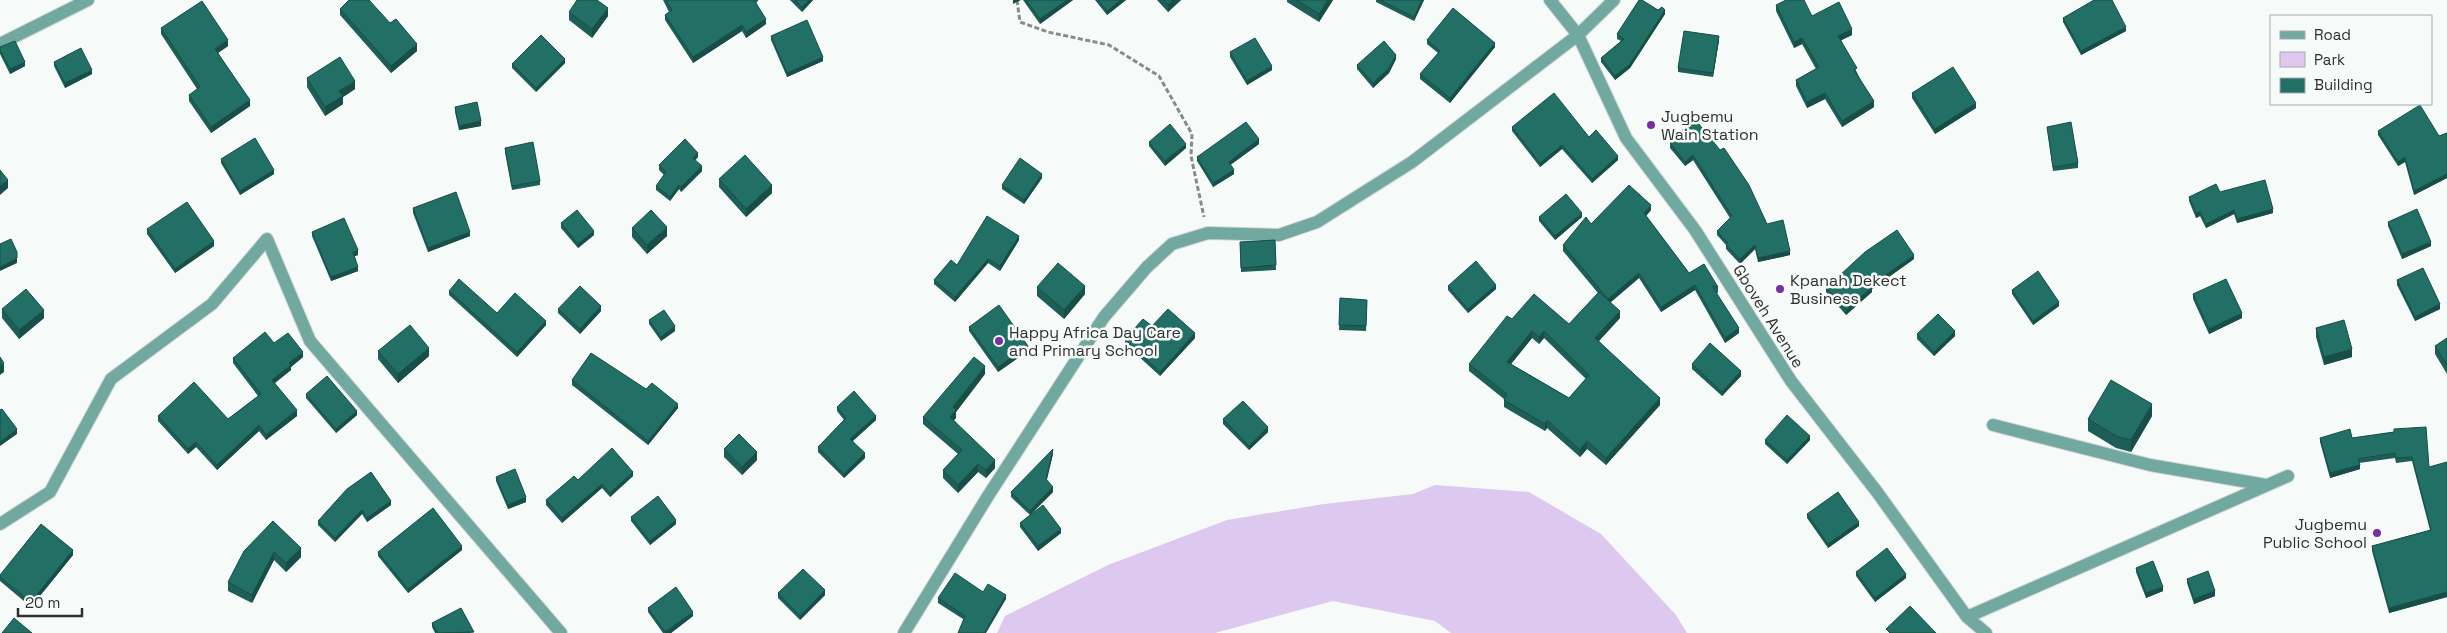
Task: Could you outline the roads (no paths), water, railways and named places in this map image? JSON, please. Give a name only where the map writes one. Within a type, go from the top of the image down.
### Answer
[{"type":"street","points":[[0,44],[88,0]]},
{"type":"street","name":"Gboveh Avenue","points":[[1550,0],[1578,35],[1626,138],[1695,230],[1791,381],[1877,492],[1967,617],[1986,633]]},
{"type":"street","points":[[904,633],[988,496],[1104,317],[1146,267],[1172,244],[1208,233],[1279,235],[1317,222],[1412,162],[1578,35],[1614,0]]},
{"type":"street","points":[[0,524],[50,492],[111,379],[212,304],[267,240],[310,341],[561,633]]},
{"type":"street","points":[[1993,426],[2150,466],[2266,485]]},
{"type":"street","points":[[1967,617],[2288,476]]},
{"type":"place","name":"Jugbemu Wain Station","points":[[1651,125]]},
{"type":"place","name":"Kpanah Dekect Business","points":[[1780,289]]},
{"type":"place","name":"Happy Africa Day Care and Primary School","points":[[999,341]]},
{"type":"place","name":"Jugbemu Public School","points":[[2377,533]]}]
